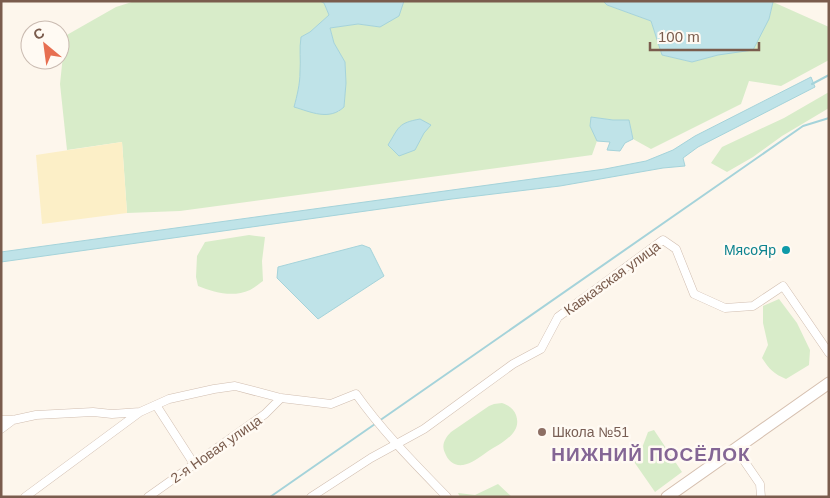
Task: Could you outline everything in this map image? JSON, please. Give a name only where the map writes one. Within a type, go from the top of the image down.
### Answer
[{"type":"street","name":"Кавказская улица","points":[[310,497],[371,458],[424,429],[513,364],[541,349],[558,317],[663,240],[676,249],[694,294],[725,308],[753,306],[783,286],[829,353]]},
{"type":"street","points":[[667,497],[829,383]]},
{"type":"street","points":[[25,497],[140,412],[169,399],[235,386],[281,398],[331,404],[356,394],[396,444],[447,497]]},
{"type":"street","name":"2-я Новая улица","points":[[148,497],[265,414],[281,398]]},
{"type":"street","points":[[156,405],[194,464]]},
{"type":"street","points":[[1,420],[13,420],[36,414],[140,412]]},
{"type":"street","points":[[1,429],[13,420]]},
{"type":"street","points":[[736,449],[760,484],[761,497]]},
{"type":"green space","points":[[135,1],[320,1],[324,3],[329,15],[310,32],[301,37],[299,82],[294,107],[338,112],[344,107],[345,62],[334,43],[330,28],[358,24],[380,27],[404,1],[603,1],[607,5],[651,21],[662,55],[692,62],[718,55],[769,19],[773,2],[829,27],[829,60],[781,86],[749,81],[741,104],[651,149],[633,139],[629,120],[591,117],[590,126],[597,141],[592,155],[180,211],[127,213],[122,142],[67,150],[60,84],[61,70],[70,70],[70,33],[116,7]]},
{"type":"green space","points":[[829,92],[829,108],[782,136],[753,157],[727,172],[711,163],[722,147],[784,118]]},
{"type":"green space","points":[[249,235],[265,237],[262,261],[263,281],[250,290],[237,294],[217,292],[198,286],[196,277],[197,256],[205,242]]},
{"type":"green space","points":[[779,299],[797,323],[810,350],[809,365],[786,379],[772,371],[762,358],[768,345],[763,323],[763,306]]},
{"type":"green space","points":[[502,403],[514,411],[516,415],[516,428],[509,438],[469,463],[460,465],[450,461],[443,447],[449,434],[489,406]]},
{"type":"green space","points":[[654,430],[682,472],[655,492],[630,456],[642,448],[648,432]]},
{"type":"green space","points":[[498,484],[512,497],[460,497],[458,493],[475,495]]},
{"type":"sand","points":[[122,142],[127,213],[42,224],[36,155]]},
{"type":"water","points":[[320,1],[404,1],[399,16],[380,27],[358,24],[330,28],[334,43],[345,62],[346,83],[344,107],[332,114],[313,113],[294,107],[299,81],[301,37],[310,32],[329,15],[324,3]]},
{"type":"water","points":[[603,1],[773,2],[769,19],[753,50],[718,55],[692,62],[662,55],[651,21],[607,5]]},
{"type":"water","points":[[811,77],[815,87],[698,147],[683,158],[685,166],[663,168],[560,186],[452,199],[1,262],[1,252],[605,169],[646,161],[673,150],[695,136]]},
{"type":"water","points":[[591,117],[629,120],[633,139],[625,143],[620,151],[607,150],[610,142],[597,141],[590,126]]},
{"type":"water","points":[[420,119],[431,125],[424,133],[415,150],[399,156],[388,145],[403,124]]},
{"type":"water","points":[[362,245],[370,248],[384,276],[318,319],[277,278],[278,267]]},
{"type":"waterway","points":[[812,84],[829,75]]},
{"type":"waterway","points":[[379,421],[803,126],[829,118]]},
{"type":"waterway","points":[[270,497],[375,424]]},
{"type":"place","name":"МясоЯр","points":[[786,250]]},
{"type":"place","name":"Школа №51","points":[[542,432]]},
{"type":"district","name":"НИЖНИЙ ПОСЁЛОК","points":[[651,454]]}]
